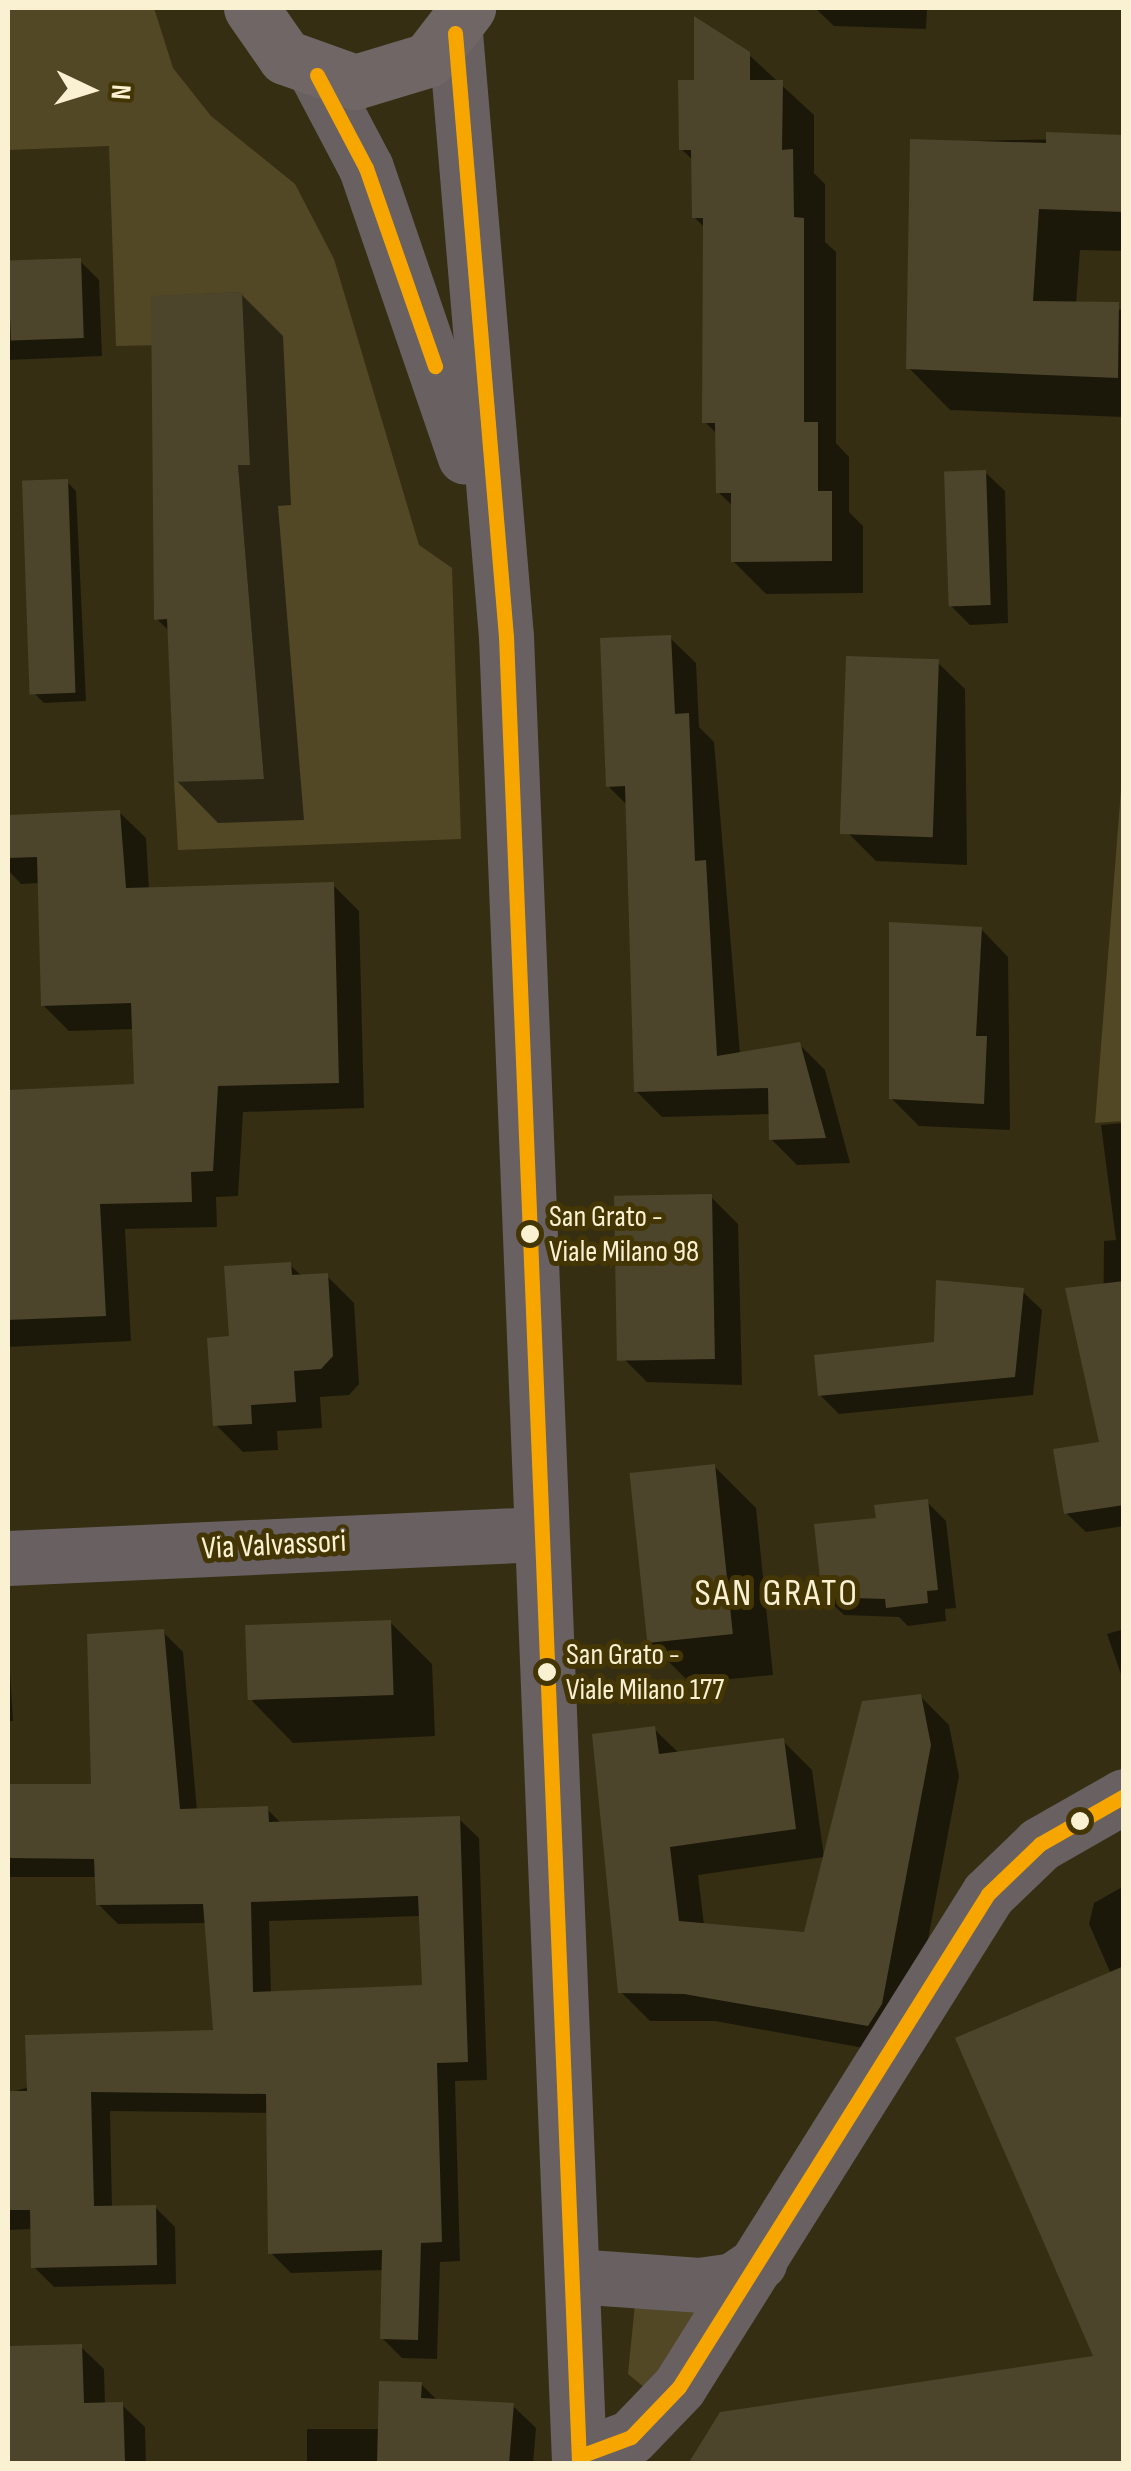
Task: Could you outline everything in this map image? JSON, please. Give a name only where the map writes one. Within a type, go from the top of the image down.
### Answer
[{"type":"main road","points":[[251,8],[285,56],[317,75],[393,78],[462,20]]},
{"type":"street","points":[[462,20],[492,541],[506,636],[580,2460],[654,2420],[760,2262],[988,1894],[1040,1844],[1124,1796]]},
{"type":"street","points":[[317,75],[366,168],[492,541]]},
{"type":"street","name":"Via Valvassori","points":[[8,1558],[540,1534]]},
{"type":"street","points":[[574,2276],[699,2285],[732,2280],[760,2262]]},
{"type":"shaded area","points":[[8,8],[154,8],[173,68],[211,116],[295,184],[334,259],[419,545],[452,568],[461,839],[178,850],[174,782],[264,778],[238,465],[250,464],[242,292],[160,296],[162,345],[116,346],[109,146],[8,150]]},
{"type":"shaded area","points":[[1123,764],[1123,1121],[1095,1123]]},
{"type":"shaded area","points":[[635,2304],[692,2311],[709,2324],[645,2388],[628,2374]]},
{"type":"building","points":[[694,16],[750,52],[750,80],[783,80],[782,150],[793,149],[794,217],[804,218],[804,422],[818,422],[818,491],[832,491],[832,561],[731,562],[731,493],[716,493],[715,423],[702,423],[703,218],[692,218],[691,150],[679,150],[678,80],[694,80]]},
{"type":"building","points":[[1046,132],[1124,135],[1124,212],[1039,209],[1033,301],[1119,302],[1118,378],[906,369],[910,139],[1046,143]]},
{"type":"building","points":[[81,258],[84,338],[11,340],[8,261]]},
{"type":"building","points":[[242,292],[250,465],[238,465],[264,779],[174,782],[167,619],[154,620],[151,296]]},
{"type":"building","points":[[986,470],[991,605],[949,606],[944,471]]},
{"type":"building","points":[[68,479],[75,693],[29,694],[22,481]]},
{"type":"building","points":[[671,635],[675,714],[689,713],[695,861],[706,860],[717,1056],[800,1042],[826,1138],[769,1140],[768,1088],[634,1092],[625,786],[606,787],[600,638]]},
{"type":"building","points":[[846,656],[939,659],[933,837],[840,834]]},
{"type":"building","points":[[120,810],[126,888],[334,882],[339,1083],[218,1086],[213,1171],[191,1172],[192,1202],[100,1204],[106,1316],[8,1320],[8,1090],[134,1084],[131,1003],[41,1006],[37,857],[8,858],[8,815]]},
{"type":"building","points":[[889,922],[982,927],[976,1036],[987,1036],[984,1104],[889,1099]]},
{"type":"building","points":[[712,1194],[715,1359],[617,1361],[614,1196]]},
{"type":"building","points":[[291,1262],[292,1275],[328,1273],[333,1356],[321,1369],[294,1371],[296,1402],[251,1405],[252,1424],[213,1426],[207,1338],[229,1336],[224,1266]]},
{"type":"building","points":[[936,1280],[1024,1288],[1015,1377],[818,1396],[814,1355],[934,1342]]},
{"type":"building","points":[[1124,1281],[1124,1505],[1064,1514],[1053,1449],[1099,1442],[1065,1288]]},
{"type":"building","points":[[715,1464],[733,1634],[647,1643],[629,1473]]},
{"type":"building","points":[[928,1499],[938,1590],[927,1591],[928,1603],[886,1608],[885,1599],[822,1597],[814,1524],[876,1518],[874,1505]]},
{"type":"building","points":[[391,1620],[394,1695],[248,1700],[245,1625]]},
{"type":"building","points":[[164,1629],[180,1809],[268,1806],[269,1822],[460,1816],[468,2062],[437,2063],[442,2242],[421,2243],[418,2340],[380,2339],[382,2250],[268,2254],[266,2094],[91,2092],[94,2206],[156,2205],[157,2265],[31,2268],[30,2210],[8,2210],[8,2091],[27,2091],[25,2035],[213,2030],[203,1904],[96,1905],[94,1859],[8,1858],[8,1784],[91,1784],[87,1634]],"holes":[[[418,1896],[422,1985],[253,1992],[251,1902]]]},
{"type":"building","points":[[921,1694],[931,1745],[882,2004],[868,2026],[684,1994],[618,1993],[592,1734],[655,1726],[659,1754],[784,1738],[796,1829],[670,1847],[679,1921],[804,1932],[862,1701]]},
{"type":"building","points":[[1124,1966],[1124,2464],[688,2464],[720,2412],[1093,2356],[955,2038]]},
{"type":"building","points":[[82,2344],[84,2403],[123,2402],[125,2461],[8,2464],[8,2346]]},
{"type":"building","points":[[379,2381],[422,2382],[421,2398],[514,2403],[509,2464],[377,2464]]},
{"type":"transit line","points":[[455,33],[506,636],[579,2464]]},
{"type":"transit line","points":[[317,75],[366,168],[435,366]]},
{"type":"transit line","points":[[580,2456],[631,2437],[679,2387],[988,1894],[1040,1844],[1124,1796]]},
{"type":"place","name":"San Grato - Viale Milano 98","points":[[530,1234]]},
{"type":"place","name":"San Grato - Viale Milano 177","points":[[547,1672]]},
{"type":"district","name":"SAN GRATO","points":[[777,1594]]}]
